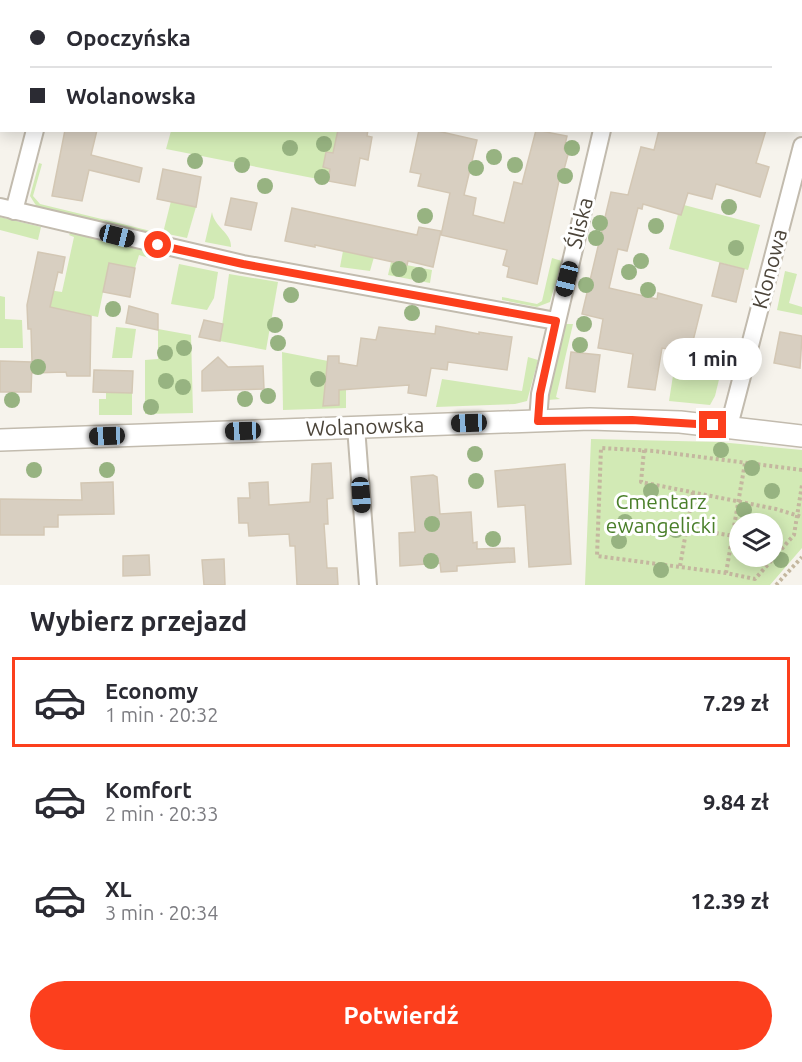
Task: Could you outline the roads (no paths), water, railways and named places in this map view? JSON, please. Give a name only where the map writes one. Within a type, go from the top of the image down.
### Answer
[{"type":"street","points":[[34,132],[7,209],[243,264],[556,321]]},
{"type":"street","name":"Śliska","points":[[538,421],[540,394],[556,321],[602,132]]},
{"type":"street","name":"Klonowa","points":[[729,426],[802,146]]},
{"type":"street","name":"Wolanowska","points":[[0,440],[538,421],[632,420],[729,426],[802,436]]},
{"type":"street","points":[[356,427],[368,585]]},
{"type":"park label","name":"Cmentarz ewangelicki","points":[[661,514]]}]
